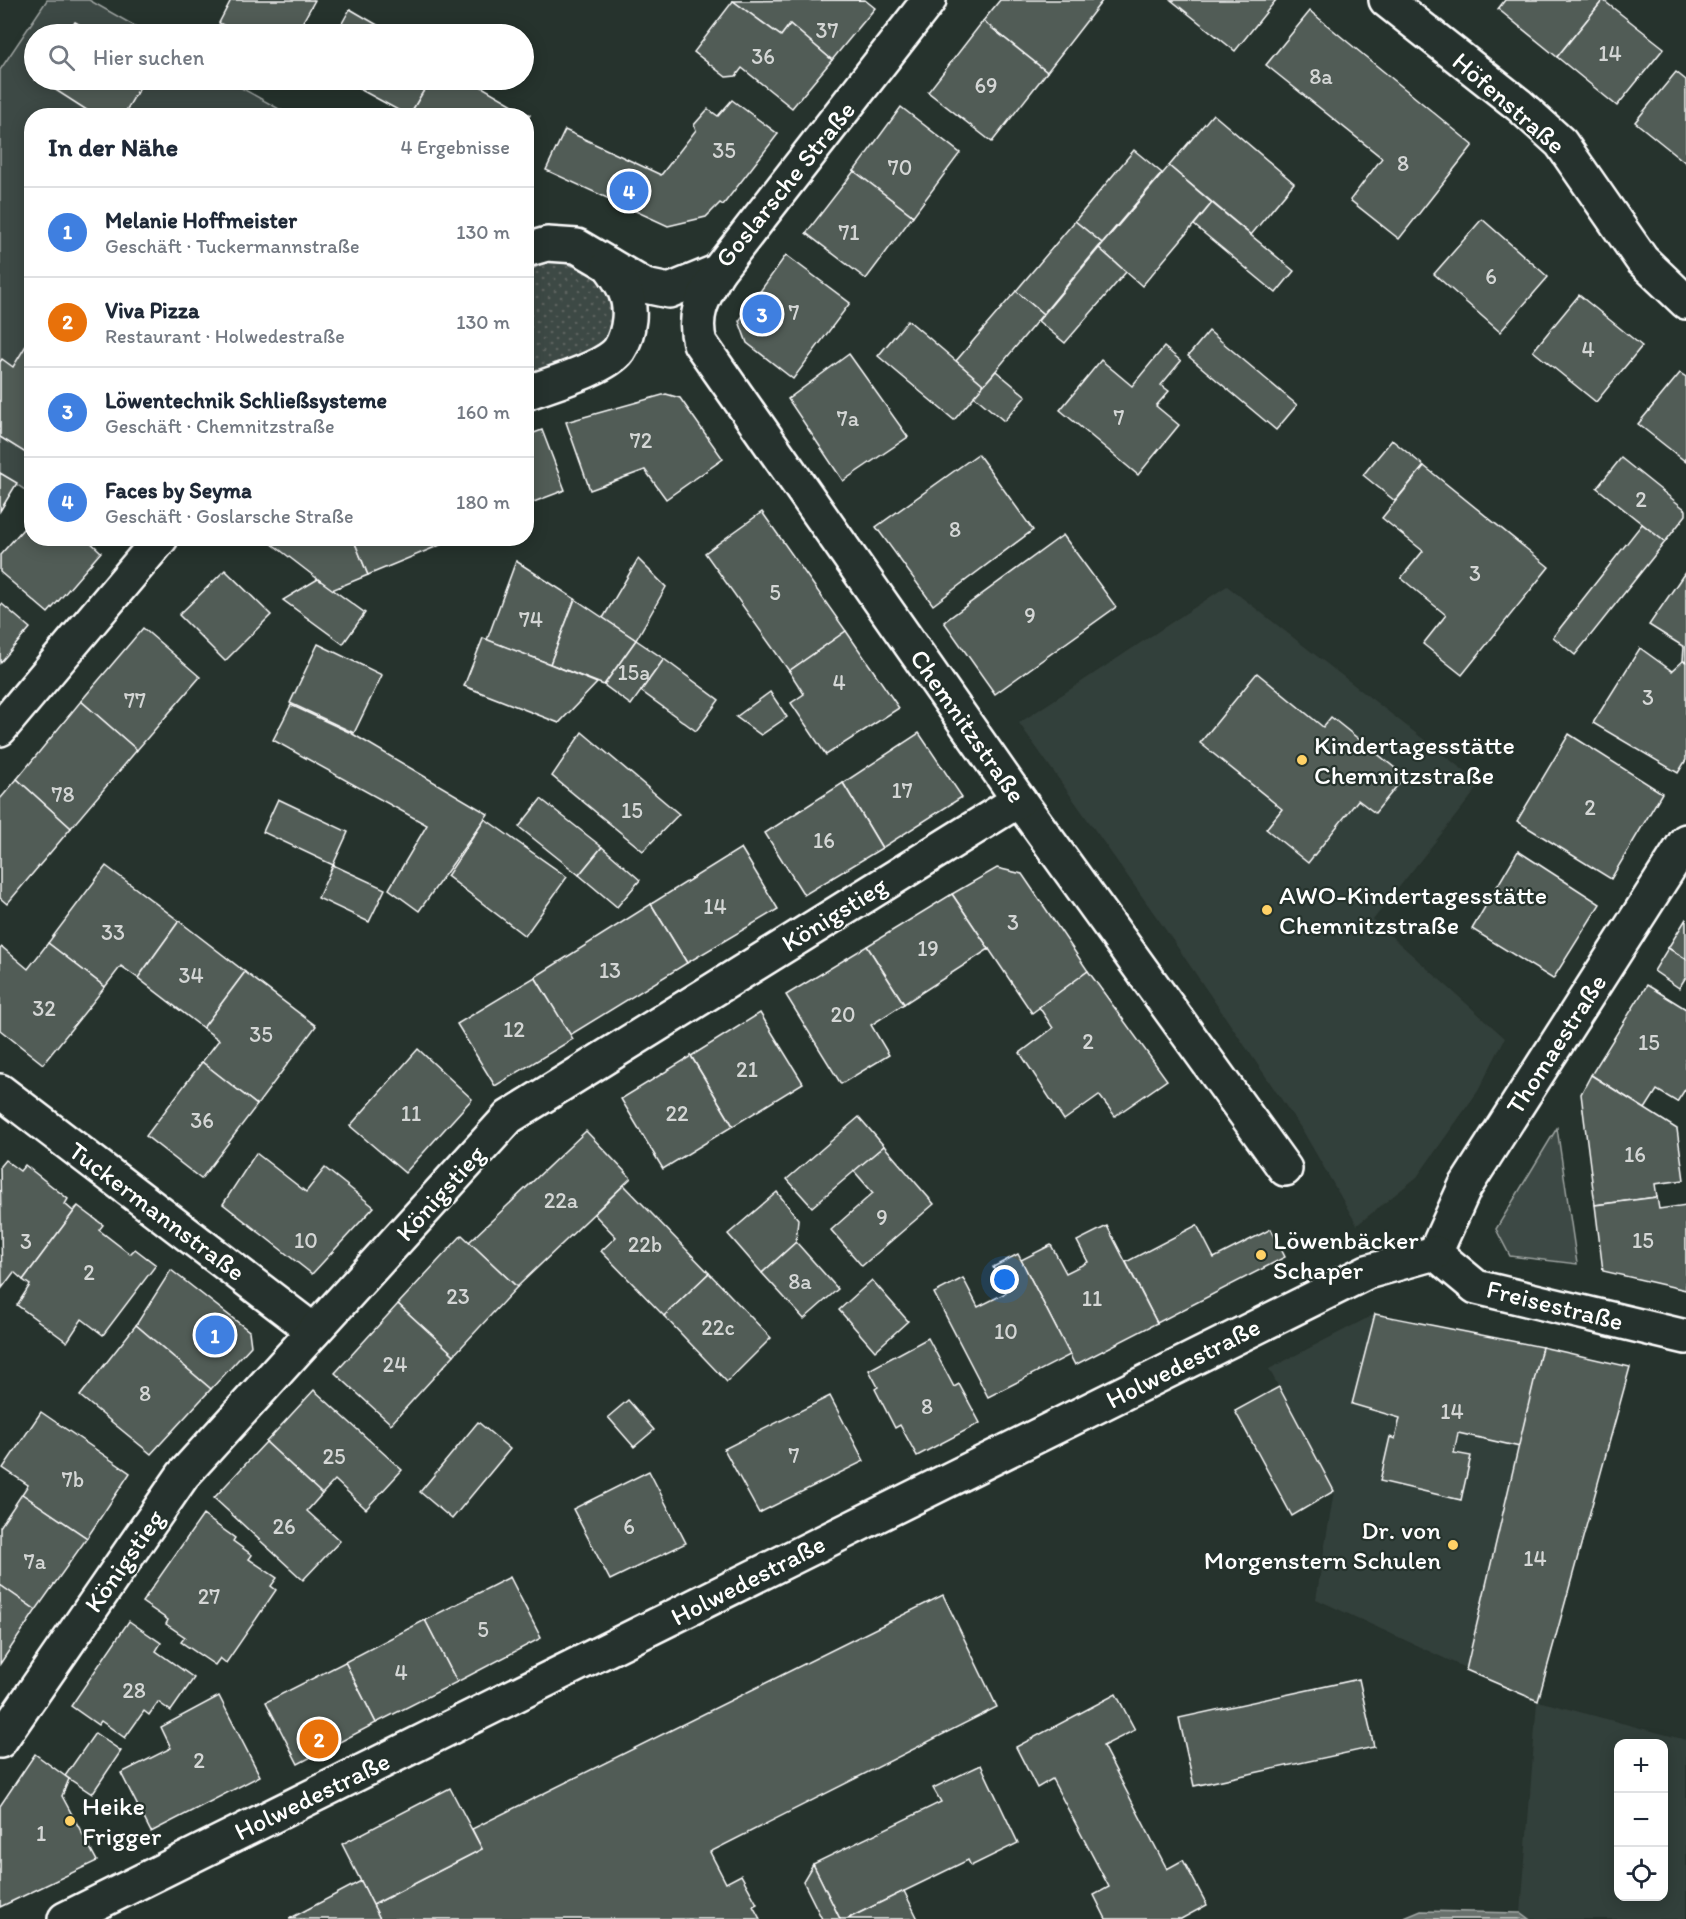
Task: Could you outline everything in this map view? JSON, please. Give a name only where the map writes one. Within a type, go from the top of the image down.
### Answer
[{"type":"street","name":"Goslarsche Straße","points":[[534,248],[560,243],[577,246],[645,286],[669,291],[718,271],[929,0]]},
{"type":"street","name":"Höfenstraße","points":[[1386,0],[1519,105],[1561,143],[1642,260],[1686,302]]},
{"type":"street","name":"Goslarsche Straße","points":[[534,390],[603,362],[618,351],[628,329],[629,300],[625,286],[606,261]]},
{"type":"street","name":"Chemnitzstraße","points":[[718,271],[700,303],[696,328],[700,343],[1019,800],[1285,1169]]},
{"type":"street","points":[[0,729],[153,546]]},
{"type":"street","name":"Königstieg","points":[[0,1741],[183,1475],[509,1117],[1019,800]]},
{"type":"street","name":"Thomaestraße","points":[[1435,1253],[1465,1187],[1686,841]]},
{"type":"street","name":"Tuckermannstraße","points":[[0,1091],[314,1330]]},
{"type":"street","name":"Freisestraße","points":[[1435,1253],[1476,1287],[1686,1337]]},
{"type":"street","name":"Holwedestraße","points":[[65,1919],[1357,1276],[1435,1253]]},
{"type":"shaded area","points":[[47,0],[89,0],[131,24],[31,24]]},
{"type":"shaded area","points":[[24,34],[24,90],[245,90],[277,108],[24,108],[24,489],[0,473],[0,70]]},
{"type":"shaded area","points":[[548,260],[561,262],[588,273],[605,288],[612,316],[609,334],[599,349],[575,362],[534,378],[534,268]]},
{"type":"shaded area","name":"AWO-Kindertagesstätte Chemnitzstraße","points":[[1227,586],[1481,784],[1373,920],[1505,1038],[1478,1091],[1417,1177],[1357,1225],[1303,1131],[1163,926],[1019,723]]},
{"type":"shaded area","points":[[1557,1128],[1577,1264],[1510,1256],[1496,1229]]},
{"type":"shaded area","name":"Dr. von Morgenstern Schulen","points":[[1375,1314],[1630,1367],[1538,1701],[1686,1740],[1686,1919],[1529,1919],[1521,1913],[1537,1701],[1316,1599],[1334,1491],[1269,1369]]},
{"type":"water","points":[[1421,1911],[1521,1913],[1529,1919],[1402,1919]]},
{"type":"building","points":[[231,0],[315,0],[302,24],[219,23]]},
{"type":"building","points":[[865,0],[875,8],[832,60],[790,24],[781,36],[733,1]]},
{"type":"building","points":[[1000,0],[1102,1],[1047,72],[983,21]]},
{"type":"building","points":[[1171,0],[1276,0],[1235,51]]},
{"type":"building","points":[[1505,0],[1603,0],[1557,57],[1498,9]]},
{"type":"building","points":[[1603,0],[1664,48],[1617,106],[1557,57]]},
{"type":"building","points":[[733,1],[781,36],[790,24],[832,60],[792,108],[742,68],[736,76],[726,77],[694,52]]},
{"type":"building","points":[[350,9],[376,24],[342,24]]},
{"type":"building","points":[[1310,11],[1473,145],[1399,239],[1350,200],[1382,158],[1266,65]]},
{"type":"building","points":[[983,21],[1047,72],[992,142],[928,92]]},
{"type":"building","points":[[1676,72],[1686,80],[1686,163],[1635,122]]},
{"type":"building","points":[[56,90],[138,90],[128,108],[84,108]]},
{"type":"building","points":[[361,90],[424,90],[414,108],[394,108]]},
{"type":"building","points":[[424,90],[487,90],[518,108],[414,108]]},
{"type":"building","points":[[732,100],[778,134],[723,205],[720,203],[706,217],[668,226],[546,170],[565,130],[661,175],[696,130],[694,125],[708,109],[718,116]]},
{"type":"building","points":[[901,107],[960,153],[913,216],[854,171]]},
{"type":"building","points":[[1213,114],[1294,183],[1251,235],[1169,166]]},
{"type":"building","points":[[1134,150],[1162,173],[1102,243],[1075,221]]},
{"type":"building","points":[[1169,166],[1212,203],[1142,286],[1099,248]]},
{"type":"building","points":[[854,171],[913,216],[866,279],[806,233]]},
{"type":"building","points":[[1212,203],[1294,271],[1276,293],[1194,225]]},
{"type":"building","points":[[1482,219],[1548,277],[1500,332],[1434,274]]},
{"type":"building","points":[[1075,221],[1102,243],[1043,314],[1016,291]]},
{"type":"building","points":[[1099,248],[1126,272],[1065,343],[1038,321]]},
{"type":"building","points":[[786,255],[850,303],[793,379],[747,343],[739,321]]},
{"type":"building","points":[[1016,291],[1043,314],[984,385],[956,361]]},
{"type":"building","points":[[1579,295],[1642,346],[1596,402],[1533,351]]},
{"type":"building","points":[[908,320],[984,385],[954,420],[878,356]]},
{"type":"building","points":[[1209,331],[1297,405],[1276,430],[1188,356]]},
{"type":"building","points":[[1164,347],[1181,361],[1161,385],[1169,391],[1156,406],[1179,425],[1138,475],[1060,410],[1101,360],[1132,386]]},
{"type":"building","points":[[24,349],[24,452],[0,437],[0,362],[2,359],[13,367]]},
{"type":"building","points":[[849,354],[908,437],[843,481],[788,399]]},
{"type":"building","points":[[996,371],[1026,396],[1004,421],[974,396]]},
{"type":"building","points":[[1680,373],[1686,377],[1686,462],[1638,424]]},
{"type":"building","points":[[666,394],[680,398],[723,459],[666,499],[645,470],[590,490],[566,422]]},
{"type":"building","points":[[542,430],[565,490],[534,502],[534,433]]},
{"type":"building","points":[[1392,440],[1424,466],[1395,501],[1363,475]]},
{"type":"building","points":[[978,454],[1033,530],[933,605],[876,527]]},
{"type":"building","points":[[1621,458],[1686,510],[1686,515],[1665,542],[1597,488]]},
{"type":"building","points":[[1424,466],[1549,567],[1462,675],[1423,644],[1446,615],[1401,578],[1423,551],[1382,518]]},
{"type":"building","points":[[0,473],[17,483],[0,511]]},
{"type":"building","points":[[762,512],[846,631],[789,671],[705,553]]},
{"type":"building","points":[[1642,524],[1665,542],[1575,655],[1553,637]]},
{"type":"building","points":[[24,528],[24,546],[95,546],[101,552],[48,613],[0,572],[0,555]]},
{"type":"building","points":[[1063,535],[1116,607],[995,694],[944,622]]},
{"type":"building","points":[[275,546],[356,546],[368,575],[332,590]]},
{"type":"building","points":[[356,546],[438,546],[368,575]]},
{"type":"building","points":[[638,559],[666,587],[636,640],[603,618]]},
{"type":"building","points":[[516,561],[575,599],[550,664],[487,640]]},
{"type":"building","points":[[225,570],[271,615],[225,661],[179,615]]},
{"type":"building","points":[[1686,571],[1686,662],[1683,661],[1684,647],[1649,625]]},
{"type":"building","points":[[318,579],[365,613],[343,644],[283,600]]},
{"type":"building","points":[[575,599],[636,640],[604,685],[550,664]]},
{"type":"building","points":[[2,604],[30,628],[0,663],[0,606]]},
{"type":"building","points":[[143,628],[200,677],[137,750],[81,701]]},
{"type":"building","points":[[846,631],[899,708],[826,755],[791,703],[804,694],[789,671]]},
{"type":"building","points":[[483,638],[597,683],[559,723],[464,686]]},
{"type":"building","points":[[636,640],[664,659],[631,705],[604,685]]},
{"type":"building","points":[[318,644],[382,675],[354,733],[290,703]]},
{"type":"building","points":[[1640,648],[1672,671],[1683,661],[1686,662],[1686,760],[1678,773],[1593,723]]},
{"type":"building","points":[[664,659],[719,700],[696,731],[641,691]]},
{"type":"building","name":"Kindertagesstätte Chemnitzstraße","points":[[1257,673],[1323,727],[1331,717],[1405,776],[1375,813],[1358,800],[1308,863],[1266,829],[1282,809],[1200,743]]},
{"type":"building","points":[[770,692],[787,717],[761,735],[736,717]]},
{"type":"building","points":[[81,701],[137,750],[71,828],[17,779]]},
{"type":"building","points":[[291,705],[351,733],[488,814],[419,911],[389,889],[427,825],[273,740]]},
{"type":"building","points":[[582,732],[679,814],[643,851],[552,776]]},
{"type":"building","points":[[919,733],[962,797],[882,848],[843,783]]},
{"type":"building","points":[[1569,734],[1662,793],[1611,879],[1517,821]]},
{"type":"building","points":[[17,779],[71,828],[7,904],[0,898],[0,799]]},
{"type":"building","points":[[843,783],[882,848],[804,895],[765,833]]},
{"type":"building","points":[[278,799],[348,832],[333,865],[263,832]]},
{"type":"building","points":[[541,799],[602,847],[579,875],[519,827]]},
{"type":"building","points":[[485,819],[567,877],[525,936],[447,876]]},
{"type":"building","points":[[602,847],[640,880],[617,907],[579,875]]},
{"type":"building","points":[[741,848],[778,909],[687,963],[651,904]]},
{"type":"building","points":[[1518,851],[1600,904],[1553,979],[1472,929]]},
{"type":"building","points":[[333,865],[385,889],[369,922],[318,898]]},
{"type":"building","points":[[106,866],[179,921],[138,978],[121,966],[105,987],[48,943]]},
{"type":"building","points":[[997,868],[1022,874],[1088,971],[1032,1013],[952,894]]},
{"type":"building","points":[[952,894],[989,949],[904,1004],[867,946]]},
{"type":"building","points":[[651,904],[687,963],[570,1035],[535,977]]},
{"type":"building","points":[[1686,919],[1686,959],[1668,948]]},
{"type":"building","points":[[179,921],[245,972],[203,1028],[138,978]]},
{"type":"building","points":[[48,943],[105,987],[43,1064],[0,1030],[0,949],[2,947],[28,969]]},
{"type":"building","points":[[867,946],[904,1004],[871,1025],[889,1055],[841,1084],[786,995]]},
{"type":"building","points":[[1668,948],[1686,959],[1686,977],[1679,988],[1654,971]]},
{"type":"building","points":[[1088,971],[1167,1080],[1115,1116],[1099,1095],[1064,1120],[1020,1053],[1053,1028],[1039,1007]]},
{"type":"building","points":[[245,972],[316,1026],[257,1105],[202,1062],[219,1040],[203,1028]]},
{"type":"building","points":[[535,977],[573,1039],[495,1086],[457,1024]]},
{"type":"building","points":[[1647,985],[1686,1009],[1686,1088],[1677,1102],[1657,1090],[1645,1109],[1591,1075]]},
{"type":"building","points":[[760,1013],[803,1083],[733,1126],[691,1056]]},
{"type":"building","points":[[418,1049],[472,1099],[405,1173],[350,1126]]},
{"type":"building","points":[[691,1056],[733,1126],[663,1169],[621,1099]]},
{"type":"building","points":[[202,1062],[257,1105],[201,1179],[146,1136]]},
{"type":"building","points":[[1591,1075],[1677,1129],[1684,1180],[1655,1184],[1657,1197],[1595,1205],[1581,1094]]},
{"type":"building","points":[[859,1117],[884,1146],[812,1207],[787,1179]]},
{"type":"building","points":[[586,1131],[631,1178],[517,1287],[469,1242]]},
{"type":"building","points":[[884,1146],[934,1204],[862,1266],[831,1230],[873,1193],[854,1171]]},
{"type":"building","points":[[256,1153],[306,1192],[325,1168],[374,1207],[312,1274],[223,1204]]},
{"type":"building","points":[[5,1160],[20,1171],[25,1165],[68,1199],[65,1204],[73,1211],[78,1206],[23,1280],[14,1272],[2,1288],[0,1166]]},
{"type":"building","points":[[624,1185],[709,1273],[664,1316],[601,1251],[616,1237],[594,1214]]},
{"type":"building","points":[[777,1192],[798,1219],[796,1242],[762,1273],[728,1234]]},
{"type":"building","points":[[1657,1197],[1659,1209],[1686,1205],[1686,1290],[1603,1271],[1595,1205]]},
{"type":"building","points":[[78,1206],[103,1225],[99,1230],[130,1254],[135,1249],[156,1265],[103,1335],[82,1319],[67,1342],[17,1305],[30,1285],[23,1280]]},
{"type":"building","points":[[1197,1225],[1214,1258],[1271,1229],[1285,1257],[1157,1323],[1126,1262]]},
{"type":"building","points":[[1107,1226],[1157,1323],[1075,1365],[1021,1260],[1051,1245],[1066,1273],[1088,1262],[1077,1241]]},
{"type":"building","points":[[462,1235],[517,1287],[454,1355],[398,1304]]},
{"type":"building","points":[[796,1242],[838,1289],[804,1319],[762,1273]]},
{"type":"building","points":[[1018,1254],[1070,1355],[988,1397],[934,1293],[963,1278],[978,1307],[1006,1293],[993,1267]]},
{"type":"building","points":[[171,1270],[249,1331],[251,1346],[211,1389],[136,1325]]},
{"type":"building","points":[[709,1273],[771,1338],[727,1382],[664,1316]]},
{"type":"building","points":[[872,1280],[908,1321],[875,1351],[839,1310]]},
{"type":"building","points":[[398,1304],[454,1355],[391,1424],[335,1373]]},
{"type":"building","points":[[1375,1314],[1542,1347],[1520,1447],[1458,1433],[1454,1453],[1471,1456],[1461,1500],[1380,1481],[1390,1437],[1395,1439],[1400,1418],[1352,1404]]},
{"type":"building","points":[[136,1325],[211,1389],[151,1454],[80,1396]]},
{"type":"building","points":[[928,1338],[954,1387],[959,1384],[980,1423],[917,1456],[900,1425],[895,1428],[875,1389],[878,1387],[869,1370]]},
{"type":"building","points":[[1542,1347],[1630,1367],[1538,1701],[1466,1670]]},
{"type":"building","points":[[1279,1387],[1334,1491],[1292,1516],[1235,1411]]},
{"type":"building","points":[[314,1390],[402,1470],[366,1509],[335,1480],[322,1494],[266,1442]]},
{"type":"building","points":[[830,1396],[864,1461],[759,1513],[724,1449]]},
{"type":"building","points":[[628,1400],[654,1430],[634,1447],[608,1417]]},
{"type":"building","points":[[41,1412],[130,1473],[87,1538],[22,1494],[28,1485],[3,1468]]},
{"type":"building","points":[[478,1422],[510,1449],[452,1519],[420,1492]]},
{"type":"building","points":[[266,1442],[322,1494],[307,1511],[340,1541],[303,1580],[214,1498]]},
{"type":"building","points":[[649,1471],[686,1543],[610,1580],[573,1509]]},
{"type":"building","points":[[22,1494],[87,1538],[36,1610],[0,1585],[0,1527]]},
{"type":"building","points":[[203,1515],[235,1538],[233,1541],[252,1555],[249,1559],[277,1578],[271,1586],[276,1590],[226,1663],[220,1658],[215,1665],[181,1642],[185,1637],[166,1624],[168,1620],[142,1602]]},
{"type":"building","points":[[510,1577],[541,1638],[457,1682],[425,1620]]},
{"type":"building","points":[[0,1585],[36,1610],[0,1664]]},
{"type":"building","points":[[943,1595],[997,1707],[710,1852],[726,1883],[741,1875],[757,1904],[753,1906],[760,1919],[380,1919],[373,1905],[482,1849],[472,1829]]},
{"type":"building","points":[[425,1620],[457,1682],[376,1723],[345,1662]]},
{"type":"building","points":[[129,1621],[161,1643],[156,1651],[194,1678],[171,1711],[158,1702],[149,1715],[144,1711],[125,1738],[101,1721],[98,1725],[71,1706]]},
{"type":"building","points":[[345,1662],[376,1723],[298,1764],[266,1702]]},
{"type":"building","points":[[1359,1679],[1374,1747],[1194,1786],[1179,1718]]},
{"type":"building","points":[[1116,1694],[1135,1730],[1103,1746],[1167,1869],[1183,1860],[1207,1905],[1181,1919],[1106,1919],[1094,1895],[1109,1887],[1052,1779],[1037,1788],[1016,1747]]},
{"type":"building","points":[[219,1696],[260,1776],[151,1832],[121,1773],[171,1748],[161,1727]]},
{"type":"building","points":[[95,1733],[121,1751],[92,1794],[65,1776]]},
{"type":"building","points":[[35,1754],[69,1779],[62,1796],[97,1861],[0,1907],[0,1806]]},
{"type":"building","points":[[981,1765],[1018,1843],[971,1866],[968,1860],[847,1919],[840,1919],[813,1864],[941,1802],[933,1788]]},
{"type":"building","points":[[450,1788],[482,1849],[373,1905],[342,1844]]},
{"type":"building","points":[[813,1864],[840,1919],[822,1919],[803,1881]]},
{"type":"building","points":[[361,1881],[380,1919],[289,1919]]},
{"type":"building","points":[[904,1891],[918,1919],[847,1919]]},
{"type":"place","name":"Faces by Seyma","points":[[629,191]]},
{"type":"place","name":"Löwentechnik Schließsysteme","points":[[762,314]]},
{"type":"place","name":"Kindertagesstätte Chemnitzstraße","points":[[1302,760]]},
{"type":"place","name":"AWO-Kindertagesstätte Chemnitzstraße","points":[[1267,910]]},
{"type":"place","name":"Löwenbäcker Schaper","points":[[1261,1255]]},
{"type":"place","name":"Melanie Hoffmeister","points":[[215,1335]]},
{"type":"place","name":"Dr. von Morgenstern Schulen","points":[[1453,1545]]},
{"type":"place","name":"Viva Pizza","points":[[319,1739]]},
{"type":"place","name":"Heike Frigger","points":[[70,1821]]}]
